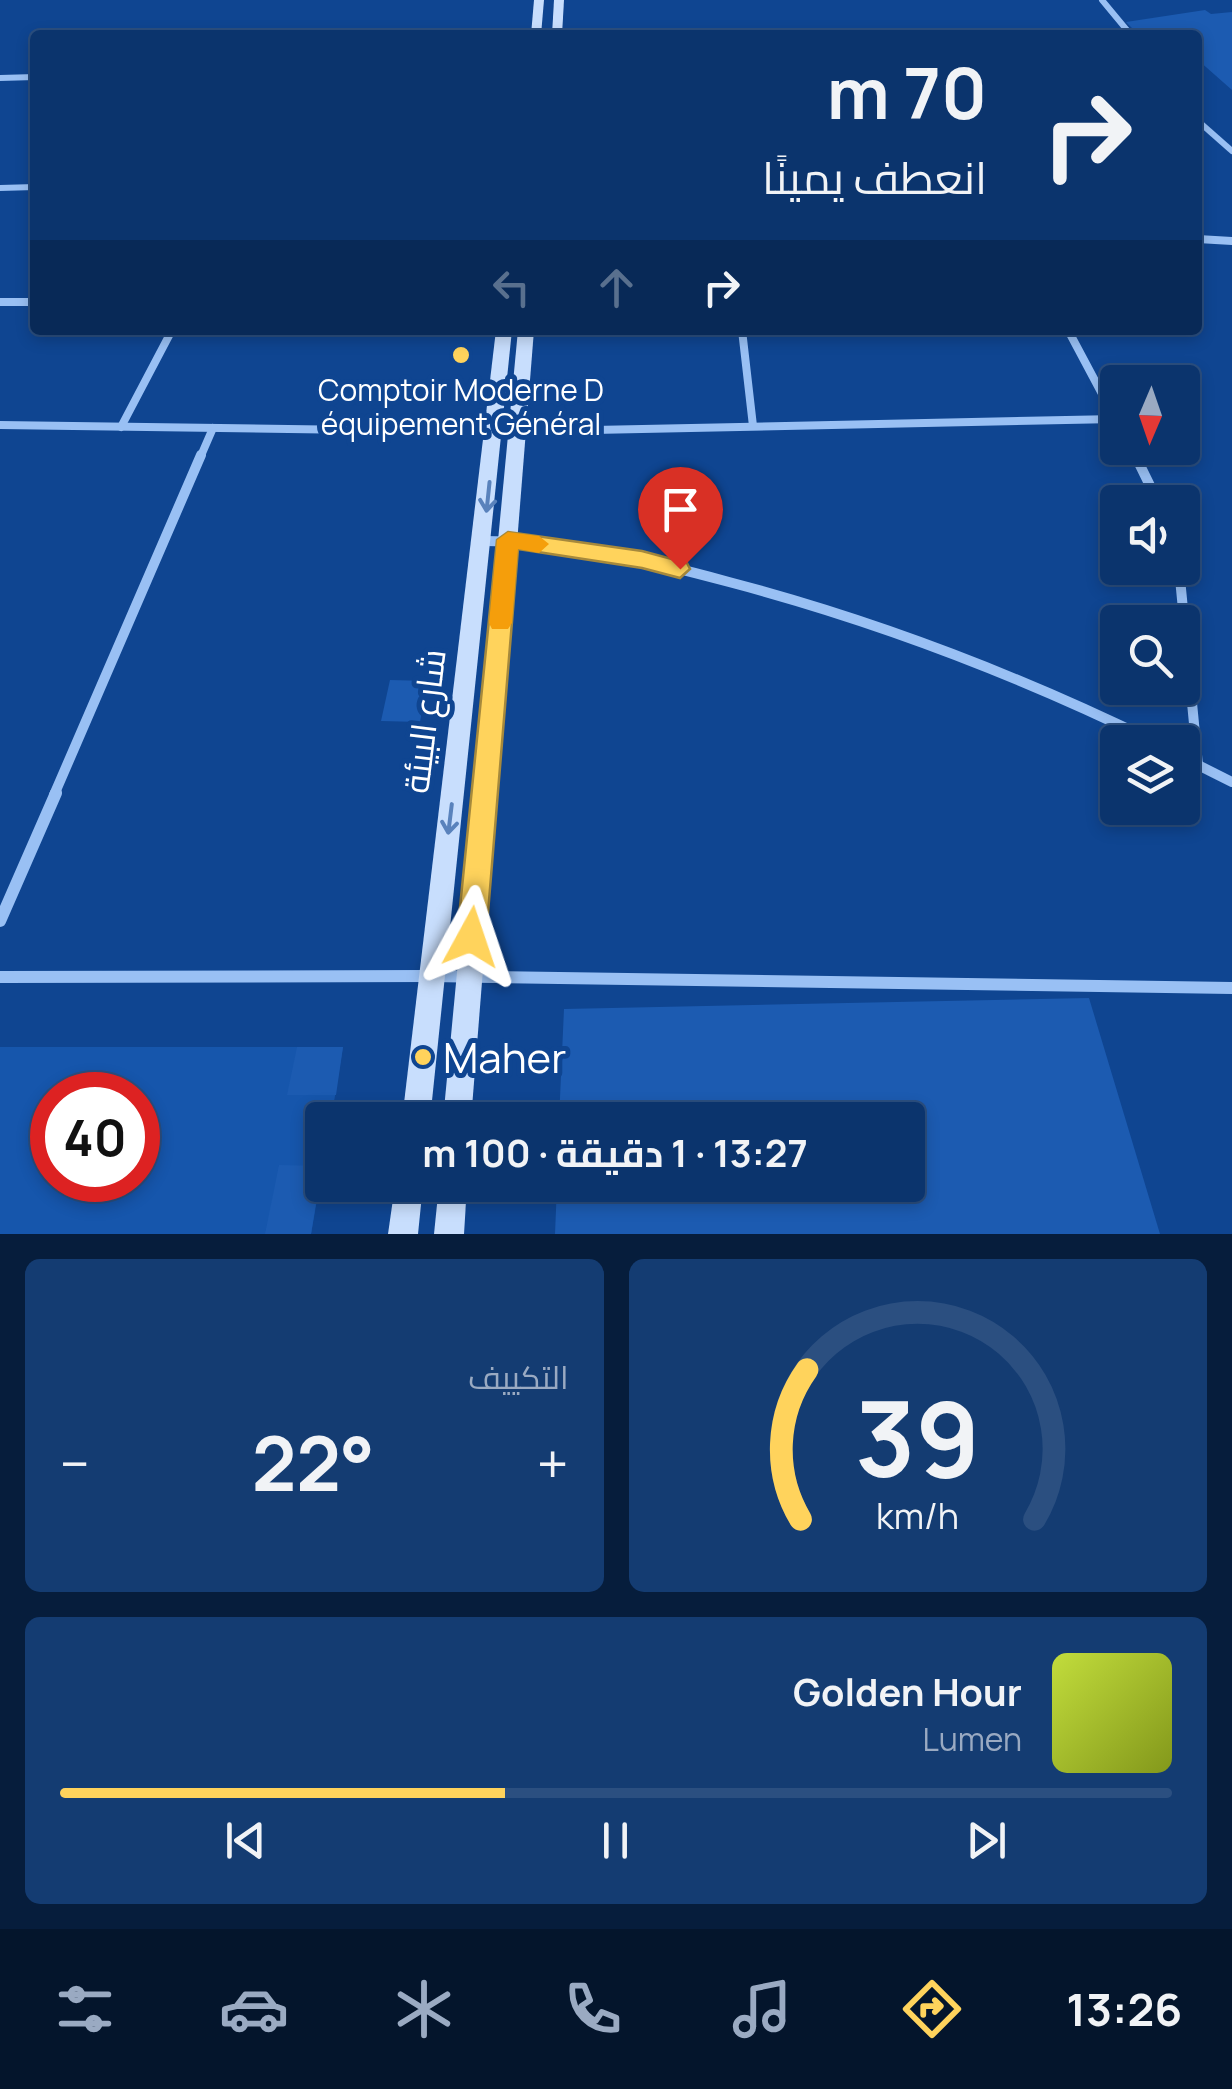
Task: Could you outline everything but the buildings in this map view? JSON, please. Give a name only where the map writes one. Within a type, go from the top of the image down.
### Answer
[{"type":"street","points":[[536,30],[539,0]]},
{"type":"street","points":[[557,30],[560,0]]},
{"type":"street","points":[[1102,0],[1127,30]]},
{"type":"street","points":[[0,78],[30,77]]},
{"type":"street","points":[[1202,125],[1232,151]]},
{"type":"street","points":[[0,200],[4,188],[30,186]]},
{"type":"street","points":[[1202,239],[1232,241]]},
{"type":"street","points":[[0,302],[30,302]]},
{"type":"street","points":[[121,427],[169,335]]},
{"type":"street","name":"شارع البيئة","points":[[458,1102],[508,540],[504,335]]},
{"type":"street","name":"شارع البيئة","points":[[418,1102],[483,541],[525,335]]},
{"type":"street","points":[[743,335],[753,426]]},
{"type":"street","points":[[1071,335],[1100,389]]},
{"type":"street","points":[[0,425],[506,432],[1100,420]]},
{"type":"street","points":[[0,920],[214,428]]},
{"type":"street","points":[[483,541],[508,540],[642,560],[880,624],[1116,725]]},
{"type":"street","points":[[1181,585],[1194,725]]},
{"type":"street","points":[[1200,765],[1232,782]]},
{"type":"street","points":[[0,977],[431,976],[1232,988]]},
{"type":"street","points":[[403,1234],[406,1202]]},
{"type":"street","points":[[449,1234],[451,1202]]},
{"type":"shaded area","points":[[0,1047],[343,1047],[334,1102],[305,1102],[305,1202],[317,1202],[311,1234],[0,1234]]},
{"type":"slow traffic","points":[[500,623],[508,540],[539,544]]},
{"type":"place","name":"Comptoir Moderne D équipement Général","points":[[461,355]]},
{"type":"place","name":"Maher","points":[[423,1057]]},
{"type":"route","points":[[471,937],[508,540],[680,569]]}]
